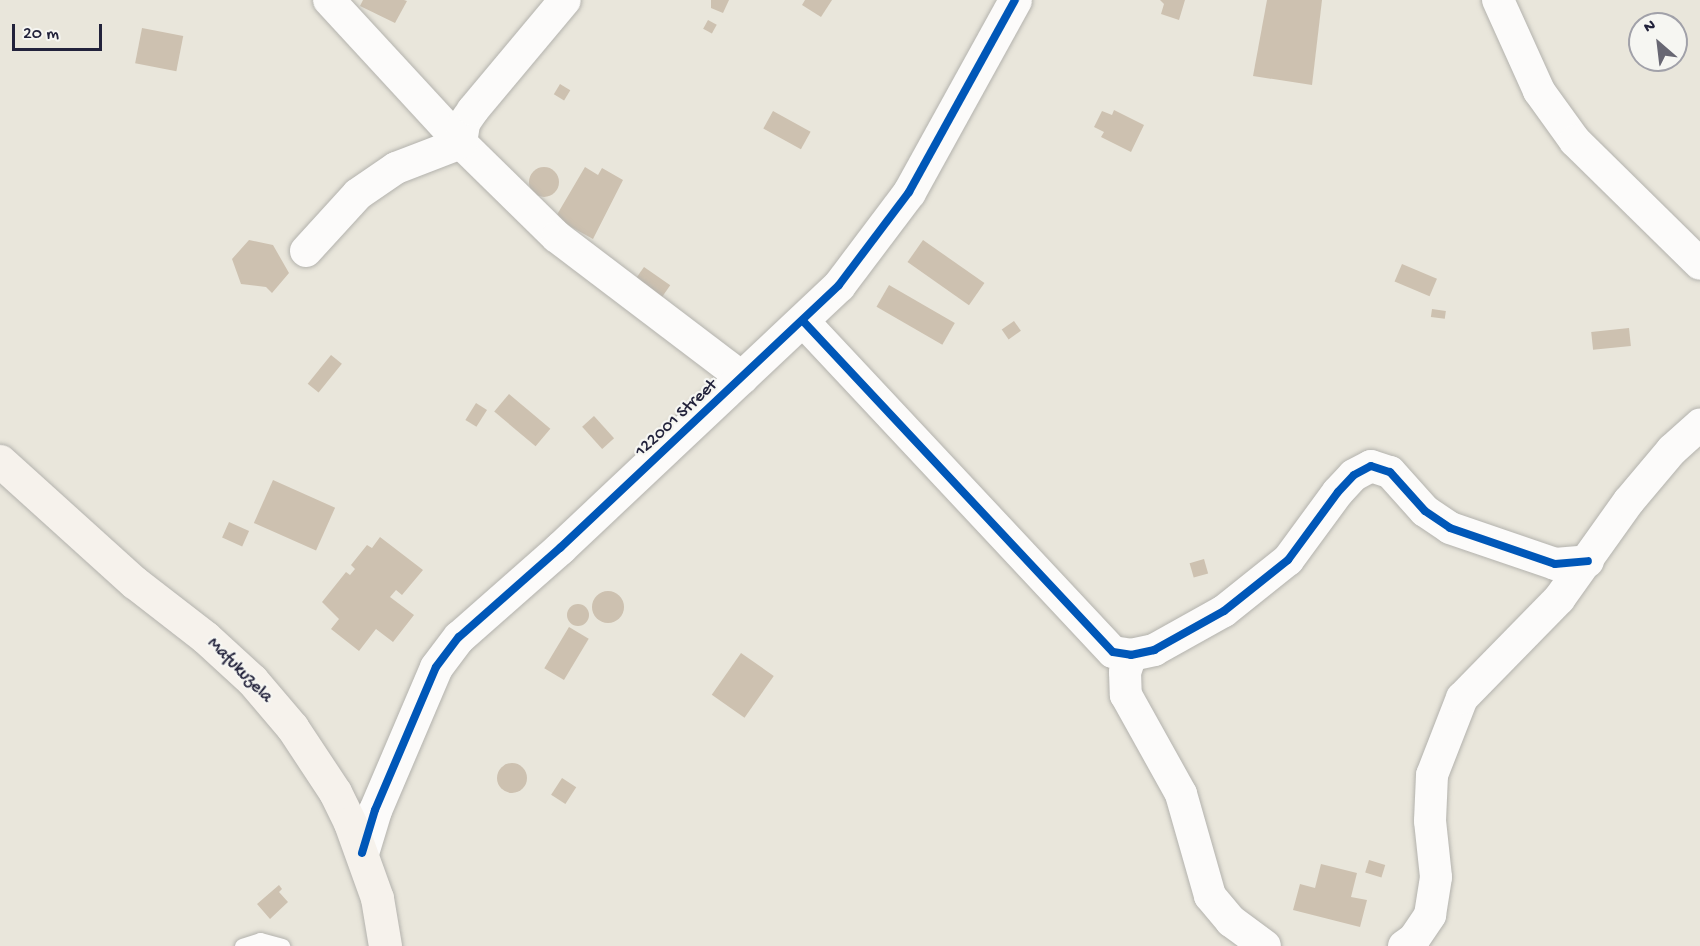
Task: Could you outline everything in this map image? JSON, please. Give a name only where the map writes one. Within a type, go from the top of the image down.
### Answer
[{"type":"main road","name":"Mafukuzela","points":[[0,461],[117,568],[205,637],[252,680],[292,727],[335,792],[362,854],[377,898],[385,946]]},
{"type":"street","points":[[329,0],[460,143],[557,237],[743,378]]},
{"type":"street","points":[[460,143],[464,123],[472,110],[565,0]]},
{"type":"street","name":"122001 Street","points":[[362,854],[375,810],[416,707],[436,667],[459,637],[743,378],[839,285],[909,192],[1015,0]]},
{"type":"street","points":[[1498,0],[1539,91],[1575,141],[1700,264]]},
{"type":"street","points":[[306,251],[358,194],[396,168],[460,143]]},
{"type":"street","points":[[803,321],[1061,593],[1113,652],[1131,655],[1154,650],[1224,611],[1266,580],[1288,560],[1338,492],[1354,475],[1371,466],[1390,472],[1425,511],[1450,528],[1555,564],[1588,561]]},
{"type":"street","points":[[1404,946],[1414,939],[1430,915],[1436,877],[1430,821],[1432,775],[1462,698],[1559,599],[1629,501],[1672,450],[1700,425]]},
{"type":"street","points":[[1131,655],[1125,672],[1126,695],[1181,794],[1210,896],[1231,921],[1265,946]]},
{"type":"lane","points":[[242,946],[260,940],[282,946]]},
{"type":"building","points":[[363,0],[407,1],[395,23],[360,6]]},
{"type":"building","points":[[711,0],[729,0],[723,13],[711,8]]},
{"type":"building","points":[[805,0],[832,0],[821,17],[802,5]]},
{"type":"building","points":[[1160,0],[1185,0],[1179,20],[1161,14],[1164,4]]},
{"type":"building","points":[[1267,0],[1322,0],[1312,85],[1253,76]]},
{"type":"building","points":[[708,20],[717,25],[712,34],[703,29]]},
{"type":"building","points":[[142,28],[183,36],[176,71],[135,63]]},
{"type":"building","points":[[560,84],[570,90],[564,100],[554,94]]},
{"type":"building","points":[[1114,110],[1144,125],[1131,152],[1101,137],[1104,132],[1094,127],[1102,111],[1112,115]]},
{"type":"building","points":[[773,111],[811,132],[801,149],[763,128]]},
{"type":"building","points":[[544,167],[554,172],[559,182],[554,192],[544,197],[534,192],[529,182],[534,172]]},
{"type":"building","points":[[585,167],[598,175],[602,168],[623,180],[593,239],[555,218]]},
{"type":"building","points":[[249,240],[273,245],[289,273],[272,293],[266,287],[241,284],[232,259]]},
{"type":"building","points":[[923,240],[984,283],[969,305],[908,262]]},
{"type":"building","points":[[1402,264],[1437,279],[1430,296],[1395,281]]},
{"type":"building","points":[[644,267],[670,285],[661,298],[635,280]]},
{"type":"building","points":[[889,285],[955,323],[942,345],[876,307]]},
{"type":"building","points":[[1432,309],[1446,311],[1445,319],[1431,317]]},
{"type":"building","points":[[1014,321],[1021,331],[1009,339],[1002,330]]},
{"type":"building","points":[[1629,328],[1631,346],[1593,350],[1591,332]]},
{"type":"building","points":[[331,355],[342,364],[319,393],[308,384]]},
{"type":"building","points":[[509,394],[550,429],[536,446],[494,412]]},
{"type":"building","points":[[476,403],[487,410],[476,427],[465,420]]},
{"type":"building","points":[[594,416],[614,438],[602,449],[582,427]]},
{"type":"building","points":[[273,480],[335,508],[316,551],[254,523]]},
{"type":"building","points":[[229,522],[249,531],[242,546],[222,538]]},
{"type":"building","points":[[380,537],[423,570],[402,595],[396,590],[390,597],[414,615],[393,642],[376,629],[359,651],[331,629],[339,619],[322,602],[346,572],[350,575],[355,569],[351,565],[367,545],[372,548]]},
{"type":"building","points":[[1204,559],[1208,573],[1194,578],[1190,563]]},
{"type":"building","points":[[608,591],[619,596],[624,607],[619,618],[608,623],[597,618],[592,607],[597,596]]},
{"type":"building","points":[[578,604],[586,607],[589,615],[586,623],[578,626],[570,623],[567,615],[570,607]]},
{"type":"building","points":[[569,627],[589,639],[564,680],[544,668]]},
{"type":"building","points":[[741,653],[774,676],[745,718],[712,695]]},
{"type":"building","points":[[512,763],[523,767],[527,778],[523,789],[512,793],[501,789],[497,778],[501,767]]},
{"type":"building","points":[[562,778],[576,787],[565,804],[551,795]]},
{"type":"building","points":[[1369,860],[1385,865],[1381,877],[1365,872]]},
{"type":"building","points":[[1321,864],[1357,873],[1351,897],[1367,900],[1360,927],[1293,910],[1300,884],[1315,888]]},
{"type":"building","points":[[279,885],[282,889],[279,892],[288,902],[270,919],[257,904]]},
{"type":"cycle path","points":[[362,853],[375,810],[436,667],[459,637],[560,548],[839,285],[909,192],[1015,0]]},
{"type":"cycle path","points":[[803,321],[1113,652],[1131,655],[1154,650],[1224,611],[1288,560],[1338,492],[1354,475],[1371,466],[1390,472],[1425,511],[1450,528],[1555,564],[1588,561]]}]
